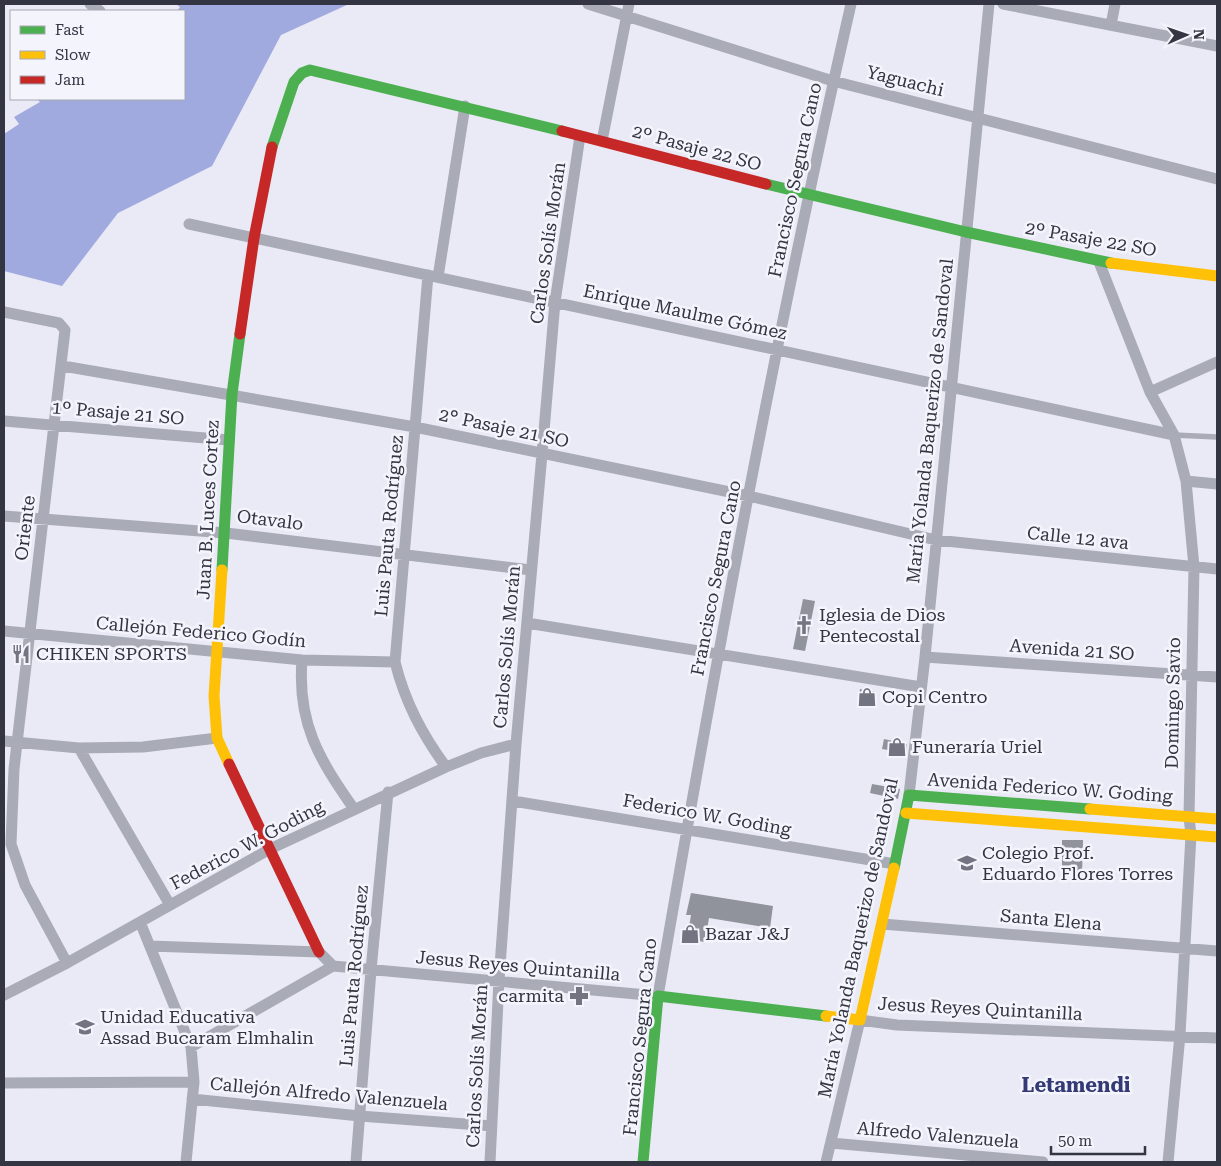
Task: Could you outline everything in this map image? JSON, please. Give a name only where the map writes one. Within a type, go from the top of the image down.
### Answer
[{"type":"street","name":"Yaguachi","points":[[588,4],[833,81],[1217,179]]},
{"type":"street","points":[[602,141],[629,4]]},
{"type":"street","name":"Francisco Segura Cano","points":[[643,1162],[658,996],[687,828],[778,350],[833,81],[851,4]]},
{"type":"street","name":"María Yolanda Baquerizo de Sandoval","points":[[826,1162],[906,814],[922,688],[989,4]]},
{"type":"street","points":[[1004,4],[1217,46]]},
{"type":"street","points":[[1111,25],[1115,4]]},
{"type":"street","name":"Juan B. Luces Cortez","points":[[318,71],[310,70],[302,73],[294,82],[274,142],[254,238],[232,394],[226,533],[214,696],[217,738],[319,952]]},
{"type":"street","name":"2º Pasaje 22 SO","points":[[318,71],[465,106],[809,196],[966,232],[1099,262],[1217,276]]},
{"type":"street","name":"Luis Pauta Rodríguez","points":[[446,767],[426,739],[412,713],[395,662],[415,427],[433,276],[465,106]]},
{"type":"street","name":"Carlos Solís Morán","points":[[490,1162],[499,980],[531,570],[555,302],[580,136]]},
{"type":"street","name":"Enrique Maulme Gómez","points":[[188,224],[1174,435]]},
{"type":"street","name":"Domingo Savio","points":[[1099,262],[1150,392],[1174,435],[1186,482],[1194,567],[1189,817],[1191,834],[1180,1035],[1168,1162]]},
{"type":"street","name":"Oriente","points":[[4,312],[59,323],[63,326],[66,335],[17,742],[8,844],[25,885],[67,963]]},
{"type":"street","points":[[1150,392],[1217,362]]},
{"type":"street","name":"2° Pasaje 21 SO","points":[[62,366],[415,427],[749,496],[936,540]]},
{"type":"street","name":"1º Pasaje 21 SO","points":[[4,421],[230,440]]},
{"type":"street","points":[[1186,482],[1217,484]]},
{"type":"street","name":"Otavalo","points":[[4,516],[226,533],[531,570]]},
{"type":"street","name":"Calle 12 ava","points":[[936,540],[1217,569]]},
{"type":"street","points":[[527,623],[720,653],[922,688]]},
{"type":"street","name":"Callejón Federico Godín","points":[[4,631],[302,660],[395,662]]},
{"type":"street","name":"Avenida 21 SO","points":[[925,657],[1217,677]]},
{"type":"street","points":[[302,660],[300,684],[312,741],[325,768],[354,810]]},
{"type":"street","points":[[4,741],[79,748],[143,747],[217,738]]},
{"type":"street","name":"Federico W. Goding","points":[[4,995],[67,963],[270,849],[388,792],[446,767],[481,753],[516,744]]},
{"type":"street","points":[[79,748],[170,906]]},
{"type":"street","name":"Luis Pauta Rodríguez","points":[[356,1162],[371,970],[388,792]]},
{"type":"street","name":"Avenida Federico W. Goding","points":[[908,795],[1217,819]]},
{"type":"street","name":"Federico W. Goding","points":[[513,800],[895,864]]},
{"type":"street","points":[[906,814],[1217,837]]},
{"type":"street","points":[[140,922],[192,1047],[194,1082],[186,1162]]},
{"type":"street","name":"Santa Elena","points":[[882,924],[1217,951]]},
{"type":"street","points":[[150,946],[319,952],[333,966],[192,1047]]},
{"type":"street","name":"Jesus Reyes Quintanilla","points":[[333,966],[658,996],[897,1025],[1217,1038]]},
{"type":"street","name":"Callejón Alfredo Valenzuela","points":[[4,1083],[194,1082]]},
{"type":"street","name":"Callejón Alfredo Valenzuela","points":[[192,1099],[360,1116],[492,1126]]},
{"type":"street","name":"Alfredo Valenzuela","points":[[831,1143],[1042,1162]]},
{"type":"lane","points":[[1174,435],[1217,438]]},
{"type":"water","points":[[176,4],[349,4],[281,35],[212,166],[118,213],[62,286],[4,271],[4,134],[19,124],[14,117],[40,102],[38,100],[185,100],[185,10],[178,10],[180,7]]},
{"type":"building","name":"Iglesia de Dios Pentecostal","points":[[803,599],[815,601],[805,651],[793,649]]},
{"type":"building","name":"Copi Centro","points":[[860,689],[876,692],[874,705],[858,702]]},
{"type":"building","points":[[884,739],[907,744],[906,753],[882,749]]},
{"type":"building","points":[[872,784],[900,789],[898,799],[870,793]]},
{"type":"building","points":[[1062,840],[1083,840],[1082,875],[1062,875]]},
{"type":"building","points":[[691,893],[773,906],[770,928],[709,918],[705,942],[687,939],[691,915],[686,915]]},
{"type":"traffic: fast","points":[[272,147],[294,82],[302,73],[310,70],[562,131]]},
{"type":"traffic: fast","points":[[766,184],[966,232],[1111,263]]},
{"type":"traffic: fast","points":[[222,570],[232,394],[240,334]]},
{"type":"traffic: fast","points":[[894,868],[909,795],[1090,809]]},
{"type":"traffic: fast","points":[[643,1162],[658,996],[826,1016]]},
{"type":"traffic: slow","points":[[1111,263],[1217,276]]},
{"type":"traffic: slow","points":[[222,570],[214,696],[217,738],[229,764]]},
{"type":"traffic: slow","points":[[1090,809],[1217,819]]},
{"type":"traffic: slow","points":[[906,813],[1217,837]]},
{"type":"traffic: slow","points":[[826,1016],[860,1020],[894,868]]},
{"type":"traffic: jam","points":[[562,131],[766,184]]},
{"type":"traffic: jam","points":[[240,334],[254,238],[272,147]]},
{"type":"traffic: jam","points":[[229,764],[319,952]]},
{"type":"place","name":"Iglesia de Dios Pentecostal","points":[[804,625]]},
{"type":"place","name":"CHIKEN SPORTS","points":[[21,654]]},
{"type":"place","name":"Copi Centro","points":[[867,697]]},
{"type":"place","name":"Funeraría Uriel","points":[[897,747]]},
{"type":"place","name":"Colegio Prof. Eduardo Flores Torres","points":[[967,863]]},
{"type":"place","name":"Bazar J&J","points":[[690,934]]},
{"type":"place","name":"carmita","points":[[579,996]]},
{"type":"place","name":"Unidad Educativa Assad Bucaram Elmhalin","points":[[85,1027]]},
{"type":"district","name":"Letamendi","points":[[1076,1085]]}]
